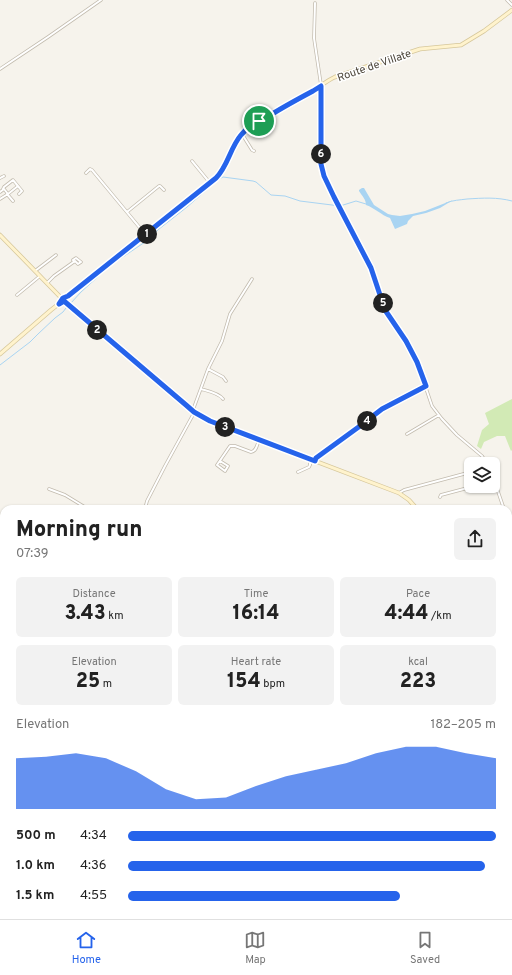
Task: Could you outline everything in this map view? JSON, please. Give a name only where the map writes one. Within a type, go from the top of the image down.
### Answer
[{"type":"street","points":[[0,69],[101,0]]},
{"type":"street","points":[[507,0],[512,5]]},
{"type":"street","points":[[315,2],[314,38],[321,86],[321,164],[324,176],[371,268],[385,310],[406,341],[417,362],[432,406],[457,436],[483,457]]},
{"type":"street","name":"Route de Villate","points":[[63,300],[218,176],[236,141],[246,130],[259,121],[313,91],[328,80],[420,49],[461,45],[484,31],[512,10]]},
{"type":"street","points":[[242,134],[254,151]]},
{"type":"street","points":[[192,161],[210,183]]},
{"type":"street","points":[[86,173],[90,169],[92,170],[146,235]]},
{"type":"street","points":[[0,178],[4,176]]},
{"type":"street","points":[[0,192],[13,180],[22,192],[19,194]]},
{"type":"street","points":[[0,200],[18,186]]},
{"type":"street","points":[[126,212],[159,186],[164,190]]},
{"type":"street","points":[[3,189],[13,201]]},
{"type":"street","points":[[0,235],[63,300],[194,412],[210,421],[258,440],[399,493],[413,505]]},
{"type":"street","points":[[35,271],[56,256]]},
{"type":"street","points":[[47,283],[54,276],[74,262]]},
{"type":"street","points":[[17,296],[40,276]]},
{"type":"street","points":[[146,505],[194,412],[193,410],[208,369],[222,341],[228,318],[252,279]]},
{"type":"street","points":[[0,354],[63,300]]},
{"type":"street","points":[[208,369],[226,381]]},
{"type":"street","points":[[315,461],[316,458],[382,409],[426,386]]},
{"type":"street","points":[[201,389],[218,395],[223,399]]},
{"type":"street","points":[[407,434],[438,415]]},
{"type":"street","points":[[220,461],[228,466],[225,471],[217,465],[230,446],[233,445],[251,452],[255,450],[258,440]]},
{"type":"street","points":[[298,472],[309,467],[310,459]]},
{"type":"street","points":[[399,493],[404,490],[464,474]]},
{"type":"street","points":[[49,488],[81,505]]},
{"type":"street","points":[[440,497],[441,495],[464,489]]},
{"type":"street","points":[[498,493],[503,505]]},
{"type":"green space","points":[[512,399],[512,450],[511,451],[505,436],[497,436],[484,442],[481,449],[477,446],[482,430],[489,424],[485,413]]},
{"type":"water","points":[[364,188],[374,205],[392,215],[400,216],[425,211],[453,200],[440,208],[413,216],[407,224],[395,229],[390,218],[366,205],[365,199],[359,191]]},
{"type":"waterway","points":[[71,303],[111,265],[145,242],[223,177],[253,181],[271,195],[285,196],[300,201],[340,206],[356,201],[366,204]]},
{"type":"waterway","points":[[446,203],[451,201],[484,198],[512,201]]},
{"type":"waterway","points":[[0,365],[30,342],[66,308]]},
{"type":"route","points":[[321,86],[321,164],[324,176],[371,268],[385,310],[406,341],[417,362],[426,386],[382,409],[316,458],[315,461],[201,417],[64,301],[59,304],[63,298],[68,296],[146,235],[216,178],[240,135],[259,121],[321,86]]}]
